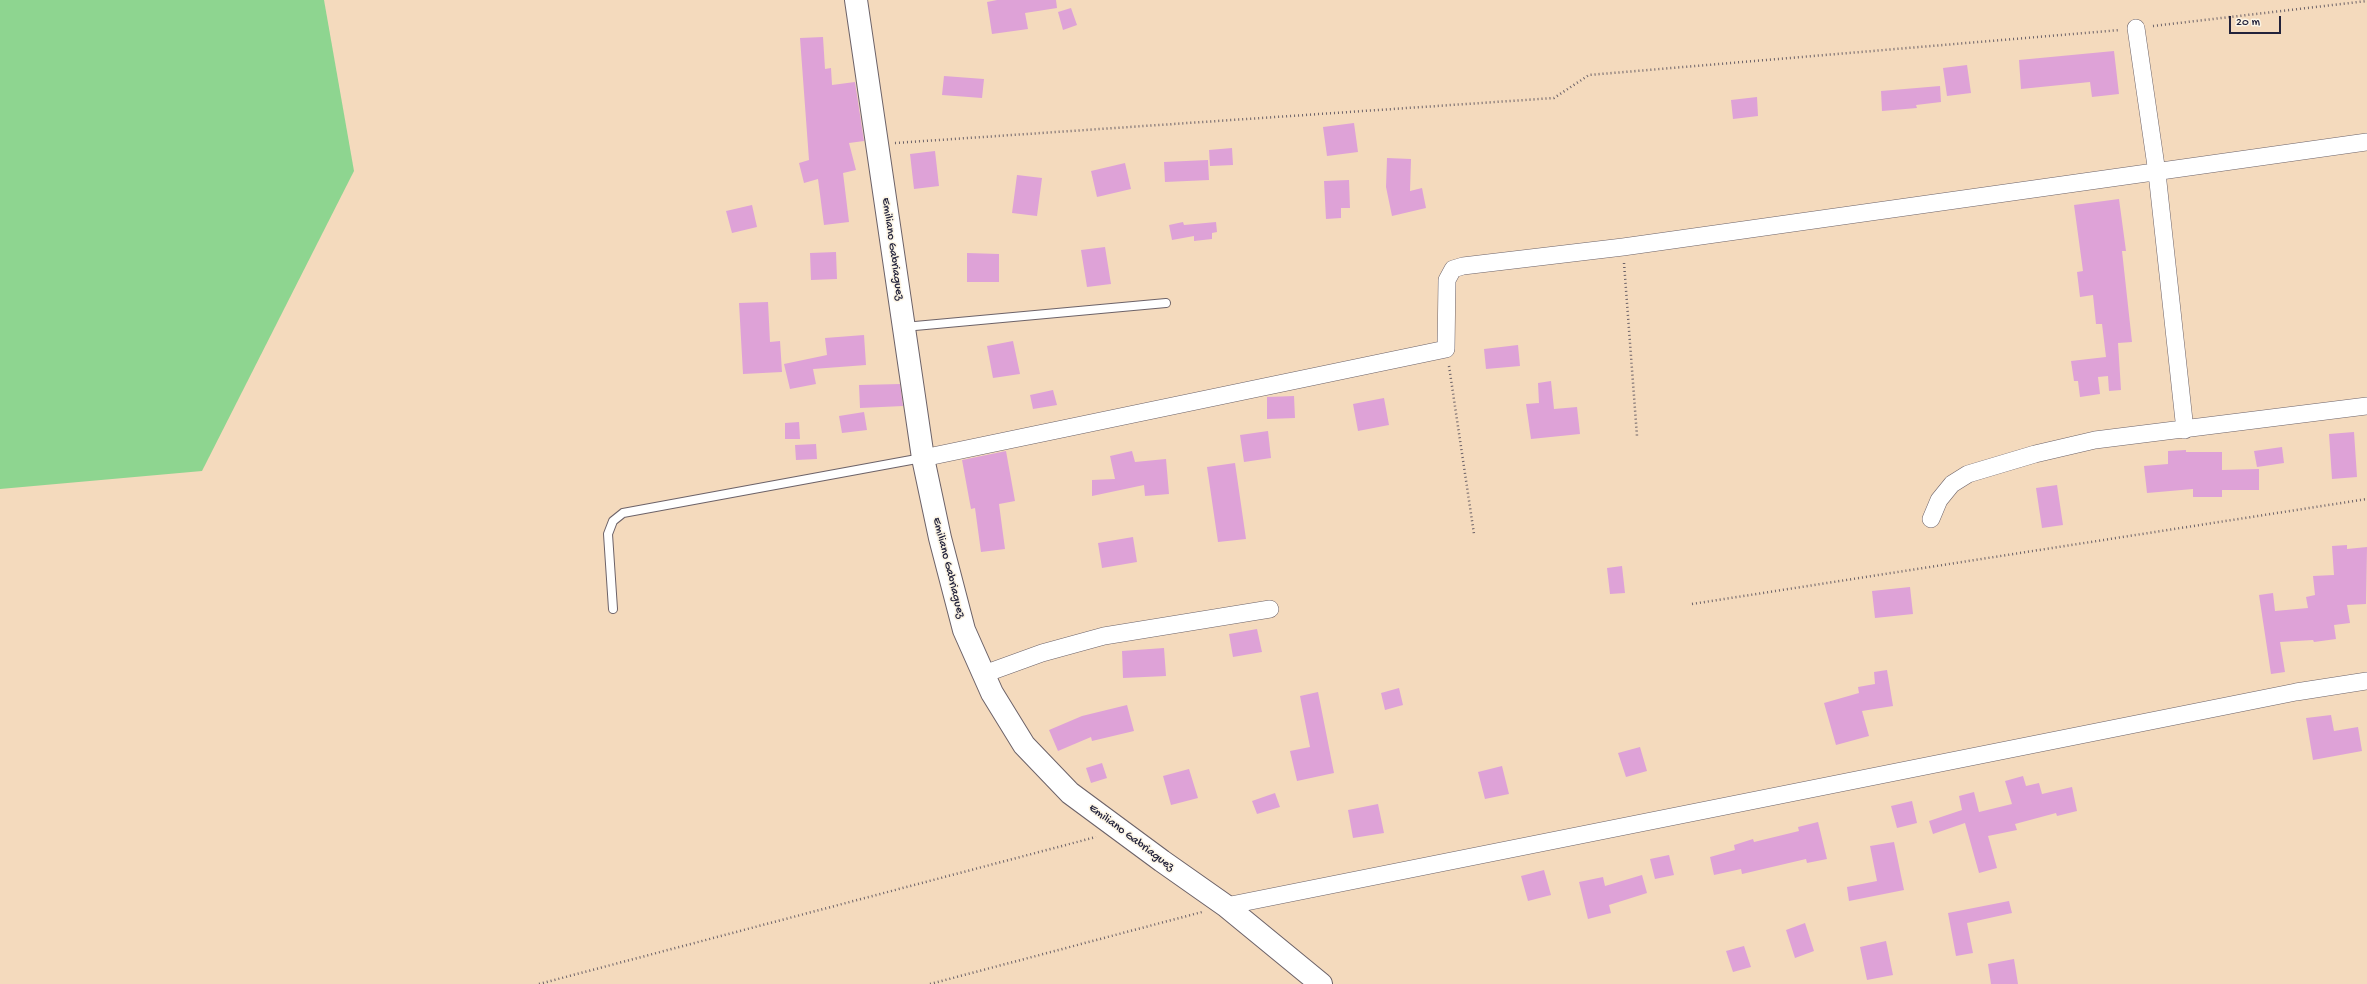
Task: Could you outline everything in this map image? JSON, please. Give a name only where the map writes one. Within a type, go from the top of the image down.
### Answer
[{"type":"main road","name":"Emiliano Gabriaguez","points":[[856,0],[923,458],[940,538],[964,630],[992,693],[1024,745],[1070,793],[1226,906],[1321,984]]},
{"type":"street","points":[[2136,28],[2157,173],[2185,430]]},
{"type":"street","points":[[923,458],[1446,349],[1447,280],[1453,269],[1463,266],[1623,248],[2367,142]]},
{"type":"street","points":[[1931,519],[1938,500],[1952,484],[1968,474],[1989,466],[2095,440],[2185,430],[2367,406]]},
{"type":"street","points":[[984,674],[1042,653],[1104,636],[1270,609]]},
{"type":"street","points":[[1226,906],[2296,692],[2367,681]]},
{"type":"lane","points":[[904,327],[1166,303]]},
{"type":"lane","points":[[613,609],[608,534],[612,521],[623,513],[923,458]]},
{"type":"path","points":[[877,144],[1554,98],[1589,75],[2136,28],[2344,2],[2367,1]]},
{"type":"path","points":[[1623,248],[1638,436]]},
{"type":"path","points":[[1446,349],[1474,534]]},
{"type":"path","points":[[1692,604],[2367,499]]},
{"type":"path","points":[[539,984],[1122,830]]},
{"type":"path","points":[[930,984],[1226,906]]},
{"type":"green space","points":[[0,0],[324,0],[354,171],[202,471],[0,489]]},
{"type":"building","points":[[997,0],[1056,0],[1057,8],[1025,13],[1028,29],[992,34],[987,2]]},
{"type":"building","points":[[1071,8],[1077,25],[1063,30],[1058,12]]},
{"type":"building","points":[[823,37],[825,69],[831,68],[832,85],[855,82],[864,141],[849,143],[856,170],[843,173],[849,222],[824,225],[818,179],[804,183],[799,163],[809,160],[800,38]]},
{"type":"building","points":[[2114,51],[2119,94],[2092,97],[2090,82],[2021,89],[2019,60]]},
{"type":"building","points":[[1967,65],[1971,93],[1947,96],[1943,68]]},
{"type":"building","points":[[944,76],[984,79],[982,98],[942,95]]},
{"type":"building","points":[[1940,86],[1941,102],[1916,105],[1917,108],[1882,111],[1881,91]]},
{"type":"building","points":[[1757,97],[1758,116],[1733,119],[1731,100]]},
{"type":"building","points":[[1354,123],[1358,152],[1327,156],[1323,127]]},
{"type":"building","points":[[1232,148],[1233,165],[1210,166],[1209,150]]},
{"type":"building","points":[[935,151],[939,186],[914,189],[910,154]]},
{"type":"building","points":[[1387,158],[1411,159],[1410,191],[1422,188],[1426,208],[1392,216],[1386,187]]},
{"type":"building","points":[[1208,160],[1209,180],[1165,182],[1164,162]]},
{"type":"building","points":[[1125,163],[1131,189],[1097,197],[1091,171]]},
{"type":"building","points":[[1017,175],[1042,178],[1037,216],[1012,213]]},
{"type":"building","points":[[1349,180],[1350,208],[1341,208],[1341,218],[1326,219],[1324,181]]},
{"type":"building","points":[[2119,199],[2126,251],[2122,251],[2132,342],[2118,343],[2121,390],[2109,391],[2108,376],[2098,377],[2100,394],[2080,397],[2078,381],[2074,381],[2071,361],[2106,357],[2102,324],[2096,324],[2093,295],[2080,297],[2077,272],[2083,271],[2074,205]]},
{"type":"building","points":[[752,205],[757,227],[732,233],[726,211]]},
{"type":"building","points":[[1183,222],[1184,225],[1216,222],[1217,232],[1212,233],[1212,239],[1194,241],[1194,236],[1172,240],[1169,225]]},
{"type":"building","points":[[1105,247],[1111,284],[1087,287],[1081,250]]},
{"type":"building","points":[[836,252],[837,279],[811,280],[810,253]]},
{"type":"building","points":[[967,253],[999,254],[999,282],[967,282]]},
{"type":"building","points":[[768,302],[770,342],[780,341],[782,372],[743,374],[739,303]]},
{"type":"building","points":[[864,335],[866,365],[813,369],[816,384],[790,389],[784,364],[827,355],[825,338]]},
{"type":"building","points":[[1013,341],[1020,374],[993,378],[987,346]]},
{"type":"building","points":[[1518,345],[1520,366],[1486,369],[1484,349]]},
{"type":"building","points":[[1551,381],[1554,409],[1577,407],[1580,434],[1531,439],[1526,404],[1539,403],[1538,383]]},
{"type":"building","points":[[900,384],[903,406],[860,408],[859,385]]},
{"type":"building","points":[[1053,390],[1057,405],[1033,409],[1030,395]]},
{"type":"building","points":[[1294,396],[1295,418],[1267,419],[1267,397]]},
{"type":"building","points":[[1384,398],[1389,425],[1358,431],[1353,404]]},
{"type":"building","points":[[864,412],[867,430],[842,433],[839,416]]},
{"type":"building","points":[[799,422],[800,439],[785,439],[785,423]]},
{"type":"building","points":[[1268,431],[1271,458],[1244,462],[1240,435]]},
{"type":"building","points":[[2354,432],[2357,477],[2332,479],[2329,434]]},
{"type":"building","points":[[816,444],[817,459],[796,460],[795,445]]},
{"type":"building","points":[[2282,447],[2284,463],[2257,467],[2254,451]]},
{"type":"building","points":[[2186,450],[2186,452],[2222,452],[2222,470],[2259,469],[2259,490],[2222,490],[2222,497],[2193,497],[2193,489],[2147,493],[2144,466],[2168,464],[2168,451]]},
{"type":"building","points":[[1006,451],[1015,501],[999,504],[1005,549],[981,552],[975,508],[971,509],[962,460]]},
{"type":"building","points":[[1132,451],[1135,462],[1166,459],[1169,494],[1145,496],[1144,485],[1092,496],[1092,480],[1115,479],[1110,456]]},
{"type":"building","points":[[1235,463],[1246,539],[1218,542],[1207,467]]},
{"type":"building","points":[[2057,485],[2063,525],[2042,528],[2036,488]]},
{"type":"building","points":[[1133,537],[1137,562],[1102,568],[1098,543]]},
{"type":"building","points":[[2347,545],[2347,549],[2367,547],[2366,604],[2347,605],[2350,623],[2334,625],[2336,639],[2314,642],[2313,640],[2280,642],[2285,672],[2271,674],[2259,595],[2273,593],[2275,611],[2308,608],[2306,597],[2315,595],[2313,576],[2334,575],[2332,546]]},
{"type":"building","points":[[1622,566],[1625,593],[1610,594],[1607,568]]},
{"type":"building","points":[[1910,587],[1913,614],[1875,618],[1872,591]]},
{"type":"building","points":[[1257,629],[1262,652],[1233,657],[1229,634]]},
{"type":"building","points":[[1164,648],[1166,676],[1123,678],[1122,651]]},
{"type":"building","points":[[1887,670],[1893,706],[1862,711],[1869,736],[1836,745],[1824,703],[1859,693],[1858,687],[1875,684],[1874,672]]},
{"type":"building","points":[[1399,688],[1403,705],[1385,710],[1381,693]]},
{"type":"building","points":[[1318,692],[1334,773],[1297,781],[1290,751],[1310,747],[1300,696]]},
{"type":"building","points":[[1127,705],[1134,731],[1092,741],[1091,737],[1058,751],[1049,730],[1082,716]]},
{"type":"building","points":[[2331,715],[2334,731],[2358,727],[2362,751],[2313,760],[2306,718]]},
{"type":"building","points":[[1640,747],[1647,771],[1626,777],[1618,753]]},
{"type":"building","points":[[1102,763],[1107,778],[1091,783],[1086,768]]},
{"type":"building","points":[[1502,766],[1509,794],[1485,799],[1478,772]]},
{"type":"building","points":[[1189,769],[1198,798],[1171,805],[1163,776]]},
{"type":"building","points":[[2023,776],[2026,786],[2039,783],[2042,794],[2072,787],[2077,811],[2057,816],[2056,813],[2015,824],[2017,830],[1988,836],[1997,868],[1979,873],[1965,823],[1933,834],[1929,821],[1962,810],[1959,796],[1974,792],[1979,812],[2012,804],[2005,781]]},
{"type":"building","points":[[1275,793],[1280,807],[1257,814],[1252,801]]},
{"type":"building","points":[[1912,801],[1917,823],[1897,828],[1891,806]]},
{"type":"building","points":[[1378,804],[1384,833],[1353,838],[1348,810]]},
{"type":"building","points":[[1818,822],[1827,859],[1807,863],[1806,859],[1742,874],[1741,869],[1714,875],[1710,857],[1735,850],[1734,845],[1753,839],[1754,842],[1799,831],[1798,827]]},
{"type":"building","points":[[1894,842],[1904,890],[1849,901],[1847,887],[1877,881],[1870,846]]},
{"type":"building","points":[[1669,855],[1674,875],[1655,879],[1650,859]]},
{"type":"building","points":[[1544,870],[1551,895],[1528,901],[1521,876]]},
{"type":"building","points":[[1642,875],[1647,893],[1609,905],[1611,913],[1588,919],[1579,882],[1603,877],[1605,886]]},
{"type":"building","points":[[2009,901],[2012,913],[1967,923],[1973,953],[1956,956],[1948,913]]},
{"type":"building","points":[[1805,923],[1814,951],[1795,958],[1786,930]]},
{"type":"building","points":[[1886,941],[1893,975],[1867,980],[1860,947]]},
{"type":"building","points":[[1744,946],[1751,967],[1733,972],[1726,951]]},
{"type":"building","points":[[2014,959],[2018,984],[1991,984],[1988,964]]}]
